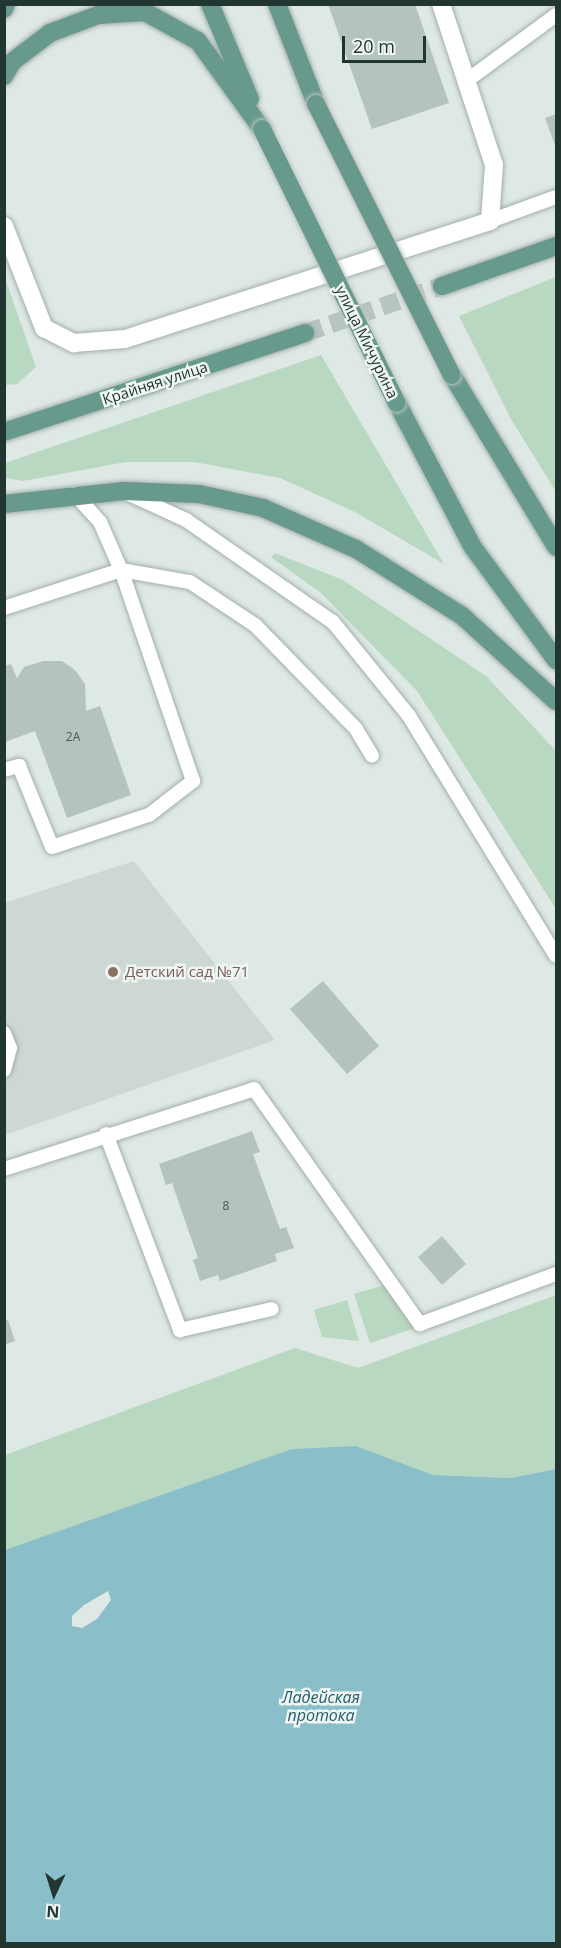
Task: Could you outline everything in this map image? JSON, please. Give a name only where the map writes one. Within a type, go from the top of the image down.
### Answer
[{"type":"main road","name":"улица Мичурина","points":[[210,4],[262,129],[397,403],[472,546],[556,660]]},
{"type":"main road","points":[[277,4],[316,104],[452,375],[556,547]]},
{"type":"main road","points":[[4,75],[12,62],[50,33],[98,15],[145,12],[198,41],[262,129]]},
{"type":"main road","points":[[442,286],[556,246]]},
{"type":"main road","name":"Крайняя улица","points":[[4,432],[305,333]]},
{"type":"main road","points":[[4,420],[22,426]]},
{"type":"main road","points":[[4,504],[75,494],[124,491],[199,494],[263,508],[356,549],[461,615],[556,701]]},
{"type":"street","points":[[4,226],[44,328],[74,343],[125,339],[490,221],[494,165],[469,79],[441,4]]},
{"type":"lane","points":[[469,79],[556,15]]},
{"type":"lane","points":[[490,221],[556,197]]},
{"type":"lane","points":[[124,491],[186,520],[333,622],[409,716],[556,956]]},
{"type":"lane","points":[[4,770],[19,766],[52,847],[149,814],[193,781],[121,570],[100,522],[75,494]]},
{"type":"lane","points":[[4,609],[121,570],[190,582],[255,625],[356,729],[372,756]]},
{"type":"lane","points":[[4,1033],[10,1048],[4,1070]]},
{"type":"lane","points":[[4,1168],[254,1089],[420,1324],[556,1274]]},
{"type":"lane","points":[[106,1134],[180,1330],[272,1309]]},
{"type":"shaded area","name":"Детский сад №71","points":[[134,861],[275,1040],[5,1135],[4,903]]},
{"type":"green space","points":[[4,275],[36,367],[17,384],[5,385]]},
{"type":"green space","points":[[556,277],[556,492],[511,419],[459,316]]},
{"type":"green space","points":[[321,355],[444,564],[355,512],[280,478],[194,462],[126,462],[23,481],[5,478],[5,463]]},
{"type":"green space","points":[[275,553],[343,580],[486,676],[556,751],[556,909],[417,691],[321,593],[271,557]]},
{"type":"green space","points":[[392,1283],[421,1326],[370,1343],[354,1294]]},
{"type":"green space","points":[[556,1295],[556,1469],[511,1478],[433,1475],[356,1446],[5,1550],[5,1455],[295,1348],[358,1368]]},
{"type":"green space","points":[[347,1300],[359,1341],[322,1337],[314,1310]]},
{"type":"water","name":"Ладейская протока","points":[[356,1446],[433,1475],[511,1478],[556,1469],[556,1943],[5,1943],[5,1550],[292,1449]],"holes":[[[108,1591],[111,1600],[97,1619],[82,1628],[72,1626],[72,1616],[84,1605]]]},
{"type":"building","points":[[328,4],[415,4],[449,103],[372,129]]},
{"type":"building","points":[[556,114],[556,148],[545,118]]},
{"type":"building","points":[[43,661],[62,661],[75,670],[85,684],[86,711],[100,706],[131,795],[67,818],[35,731],[5,742],[5,666],[11,664],[17,678],[24,667]]},
{"type":"building","points":[[323,981],[379,1046],[347,1074],[290,1009]]},
{"type":"building","points":[[252,1131],[260,1152],[253,1154],[280,1229],[286,1227],[294,1248],[275,1254],[277,1261],[220,1281],[218,1275],[200,1281],[193,1260],[198,1258],[172,1183],[166,1185],[159,1164]]},
{"type":"building","points":[[442,1236],[466,1264],[442,1285],[418,1257]]},
{"type":"building","points":[[8,1320],[15,1341],[4,1345],[4,1321]]},
{"type":"tunnel","points":[[305,333],[442,286]]},
{"type":"place","name":"Детский сад №71","points":[[113,972]]}]
